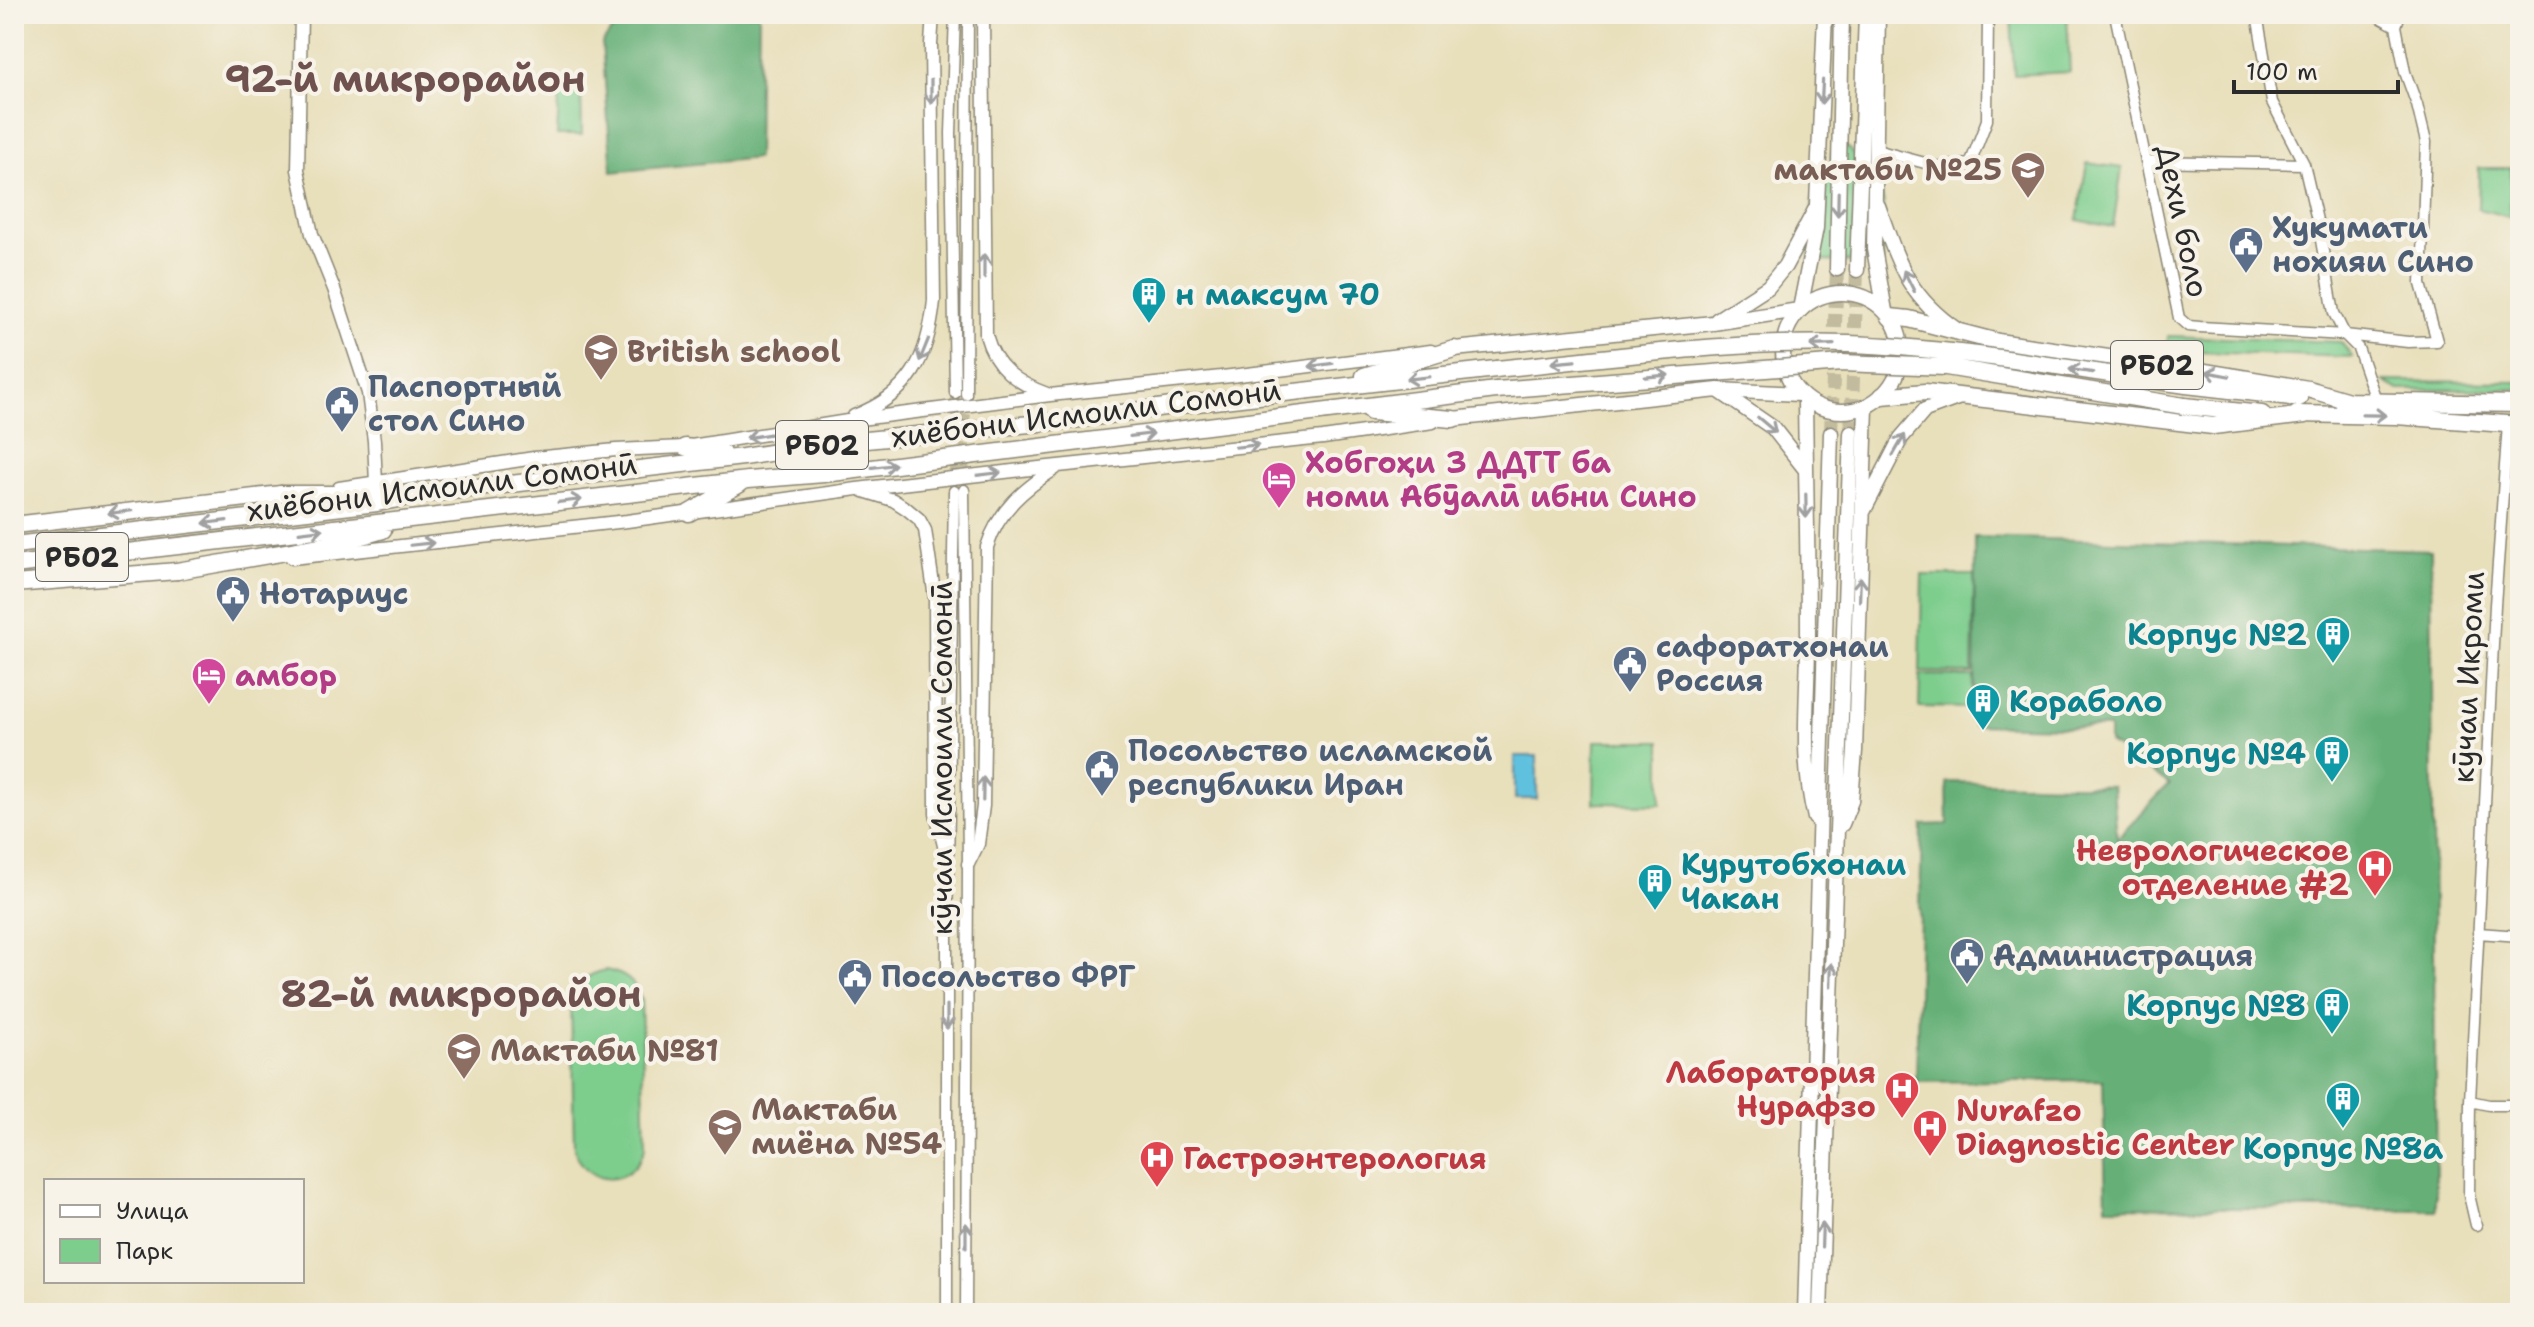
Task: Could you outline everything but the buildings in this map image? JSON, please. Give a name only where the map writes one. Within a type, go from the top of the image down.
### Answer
[{"type":"main road","points":[[1800,310],[1812,258],[1818,204],[1825,14]]},
{"type":"main road","points":[[1837,269],[1842,14]]},
{"type":"main road","points":[[1857,270],[1866,14]]},
{"type":"main road","points":[[1338,409],[1453,419],[1718,390],[1802,397],[1834,411],[1850,411],[1866,407],[1882,396],[1893,382],[1901,358],[1898,332],[1888,314],[1874,249],[1878,14]]},
{"type":"main road","points":[[1875,198],[1895,252],[1915,293],[1935,315],[1964,334]]},
{"type":"main road","points":[[1713,323],[1768,287],[1785,266],[1818,204]]},
{"type":"main road","points":[[1819,834],[1807,786],[1804,746],[1808,644],[1802,397],[1784,368],[1784,337],[1789,323],[1800,310],[1828,294],[1843,292],[1873,301],[1888,314]]},
{"type":"main road","points":[[1326,388],[1454,349],[1713,323],[1800,310]]},
{"type":"main road","name":"РБ02","points":[[1888,314],[1998,342],[2308,389],[2349,401]]},
{"type":"main road","name":"хиёбони Исмоили Сомонӣ","points":[[14,545],[377,503],[425,494],[743,457],[835,443],[1072,420],[1496,369],[1718,348],[1847,344],[1947,353],[2265,395],[2349,401],[2520,404]]},
{"type":"main road","name":"хиёбони Исмоили Сомонӣ","points":[[14,565],[748,480],[824,474],[1496,390],[1842,363],[1946,367],[2184,406],[2257,414],[2396,416],[2514,424]]},
{"type":"main road","points":[[1718,390],[1773,428],[1806,470]]},
{"type":"main road","name":"РБ02","points":[[1882,396],[1925,392],[2213,426],[2305,415]]},
{"type":"main road","points":[[1862,514],[1901,438],[1925,410],[1963,396]]},
{"type":"main road","points":[[1837,836],[1851,801],[1855,751],[1866,407]]},
{"type":"main road","points":[[1805,1313],[1831,433]]},
{"type":"main road","points":[[1820,1313],[1851,433]]},
{"type":"main road","points":[[685,447],[743,457]]},
{"type":"main road","points":[[689,513],[748,480]]},
{"type":"main road","points":[[14,525],[281,494],[425,494]]},
{"type":"main road","points":[[14,584],[177,571],[338,543],[427,517]]},
{"type":"street","points":[[301,14],[298,170],[312,234],[334,289],[368,393],[376,483]]},
{"type":"street","points":[[835,423],[872,408],[904,385],[921,360],[930,334],[934,301],[933,14]]},
{"type":"street","points":[[955,14],[952,222],[960,393],[968,221],[968,14]]},
{"type":"street","points":[[983,14],[986,335],[1001,368],[1024,385],[1050,395]]},
{"type":"street","points":[[1876,150],[1940,167],[1970,164],[1987,120],[1988,14]]},
{"type":"street","name":"Дехи боло","points":[[2115,14],[2179,318],[2188,326],[2345,335],[2408,342],[2437,341],[2421,284],[2426,142],[2405,72],[2396,26]]},
{"type":"street","points":[[2257,14],[2272,102],[2304,164],[2334,313],[2345,335],[2358,348],[2376,400]]},
{"type":"street","points":[[2374,14],[2396,26],[2400,14]]},
{"type":"street","points":[[2147,161],[2304,164]]},
{"type":"street","points":[[281,494],[376,483],[534,458],[685,447],[835,423],[1050,395],[1454,349]]},
{"type":"street","points":[[177,571],[689,513],[857,489],[1323,438],[1453,419]]},
{"type":"street","name":"кӯчаи Икроми","points":[[2476,1225],[2469,1195],[2470,1101],[2495,605],[2514,424]]},
{"type":"street","points":[[968,864],[978,844],[983,806],[987,547],[993,526],[1011,501],[1058,466]]},
{"type":"street","points":[[857,489],[893,500],[919,519],[925,530],[935,598],[936,813],[948,862]]},
{"type":"street","name":"кӯчаи Исмоили Сомонӣ","points":[[947,1313],[950,711],[959,490],[968,864],[966,1313]]},
{"type":"street","points":[[950,711],[965,711]]},
{"type":"street","points":[[2478,933],[2520,936]]},
{"type":"street","points":[[947,1051],[966,1051]]},
{"type":"street","points":[[2470,1101],[2520,1105]]},
{"type":"green space","points":[[625,14],[759,14],[757,158],[612,172],[602,43]]},
{"type":"green space","points":[[2011,14],[2067,14],[2070,72],[2014,75]]},
{"type":"green space","points":[[581,84],[582,135],[557,135],[560,85]]},
{"type":"green space","points":[[1849,148],[1879,188],[1884,204],[1883,262],[1809,261],[1814,180],[1830,170],[1832,151]]},
{"type":"green space","points":[[2087,163],[2122,168],[2113,227],[2077,220]]},
{"type":"green space","points":[[2479,168],[2511,168],[2510,217],[2478,209]]},
{"type":"green space","points":[[2168,336],[2341,342],[2352,357],[2167,351]]},
{"type":"green space","points":[[2383,381],[2520,382],[2520,389],[2399,390]]},
{"type":"green space","points":[[1975,537],[2431,550],[2436,1210],[2106,1207],[2103,1080],[1916,1082],[1922,825],[1948,824],[1947,782],[2113,786],[2117,839],[2169,784],[2109,743],[2109,728],[1974,725]]},
{"type":"green space","points":[[1922,575],[1974,575],[1972,673],[1920,672]]},
{"type":"green space","points":[[1920,675],[1973,676],[1972,708],[1919,707]]},
{"type":"green space","points":[[1595,741],[1661,741],[1661,804],[1594,803]]},
{"type":"green space","points":[[606,970],[628,979],[641,999],[645,1148],[630,1171],[610,1178],[599,1177],[589,1171],[574,1148],[571,999],[584,979]]},
{"type":"water","points":[[1515,756],[1537,756],[1537,799],[1515,799]]},
{"type":"tunnel","points":[[1831,433],[1837,269]]},
{"type":"tunnel","points":[[1851,433],[1857,270]]},
{"type":"tunnel","points":[[954,491],[955,393]]},
{"type":"tunnel","points":[[964,484],[966,400]]},
{"type":"place","name":"мактаби №25","points":[[2028,200]]},
{"type":"place","name":"Хукумати нохияи Сино","points":[[2246,275]]},
{"type":"place","name":"н максум 70","points":[[1149,325]]},
{"type":"place","name":"British school","points":[[601,382]]},
{"type":"place","name":"Паспортный стол Сино","points":[[342,434]]},
{"type":"place","name":"Хобгоҳи 3 ДДТТ ба номи Абӯалӣ ибни Сино","points":[[1279,510]]},
{"type":"place","name":"Нотариус","points":[[233,624]]},
{"type":"place","name":"Корпус №2","points":[[2333,665]]},
{"type":"place","name":"сафоратхонаи Россия","points":[[1630,694]]},
{"type":"place","name":"амбор","points":[[209,706]]},
{"type":"place","name":"Кораболо","points":[[1983,732]]},
{"type":"place","name":"Корпус №4","points":[[2332,784]]},
{"type":"place","name":"Посольство исламской республики Иран","points":[[1102,798]]},
{"type":"place","name":"Неврологическое отделение #2","points":[[2375,898]]},
{"type":"place","name":"Курутобхонаи Чакан","points":[[1655,912]]},
{"type":"place","name":"Администрация","points":[[1967,986]]},
{"type":"place","name":"Посольство ФРГ","points":[[855,1007]]},
{"type":"place","name":"Корпус №8","points":[[2332,1036]]},
{"type":"place","name":"Мактаби №81","points":[[464,1081]]},
{"type":"place","name":"Лаборатория Нурафзо","points":[[1902,1120]]},
{"type":"place","name":"Корпус №8а","points":[[2343,1130]]},
{"type":"place","name":"Мактаби миёна №54","points":[[725,1157]]},
{"type":"place","name":"Nurafzo Diagnostic Center","points":[[1930,1158]]},
{"type":"place","name":"Гастроэнтерология","points":[[1157,1189]]},
{"type":"district","name":"92-й микрорайон","points":[[405,78]]},
{"type":"district","name":"82-й микрорайон","points":[[461,993]]}]
